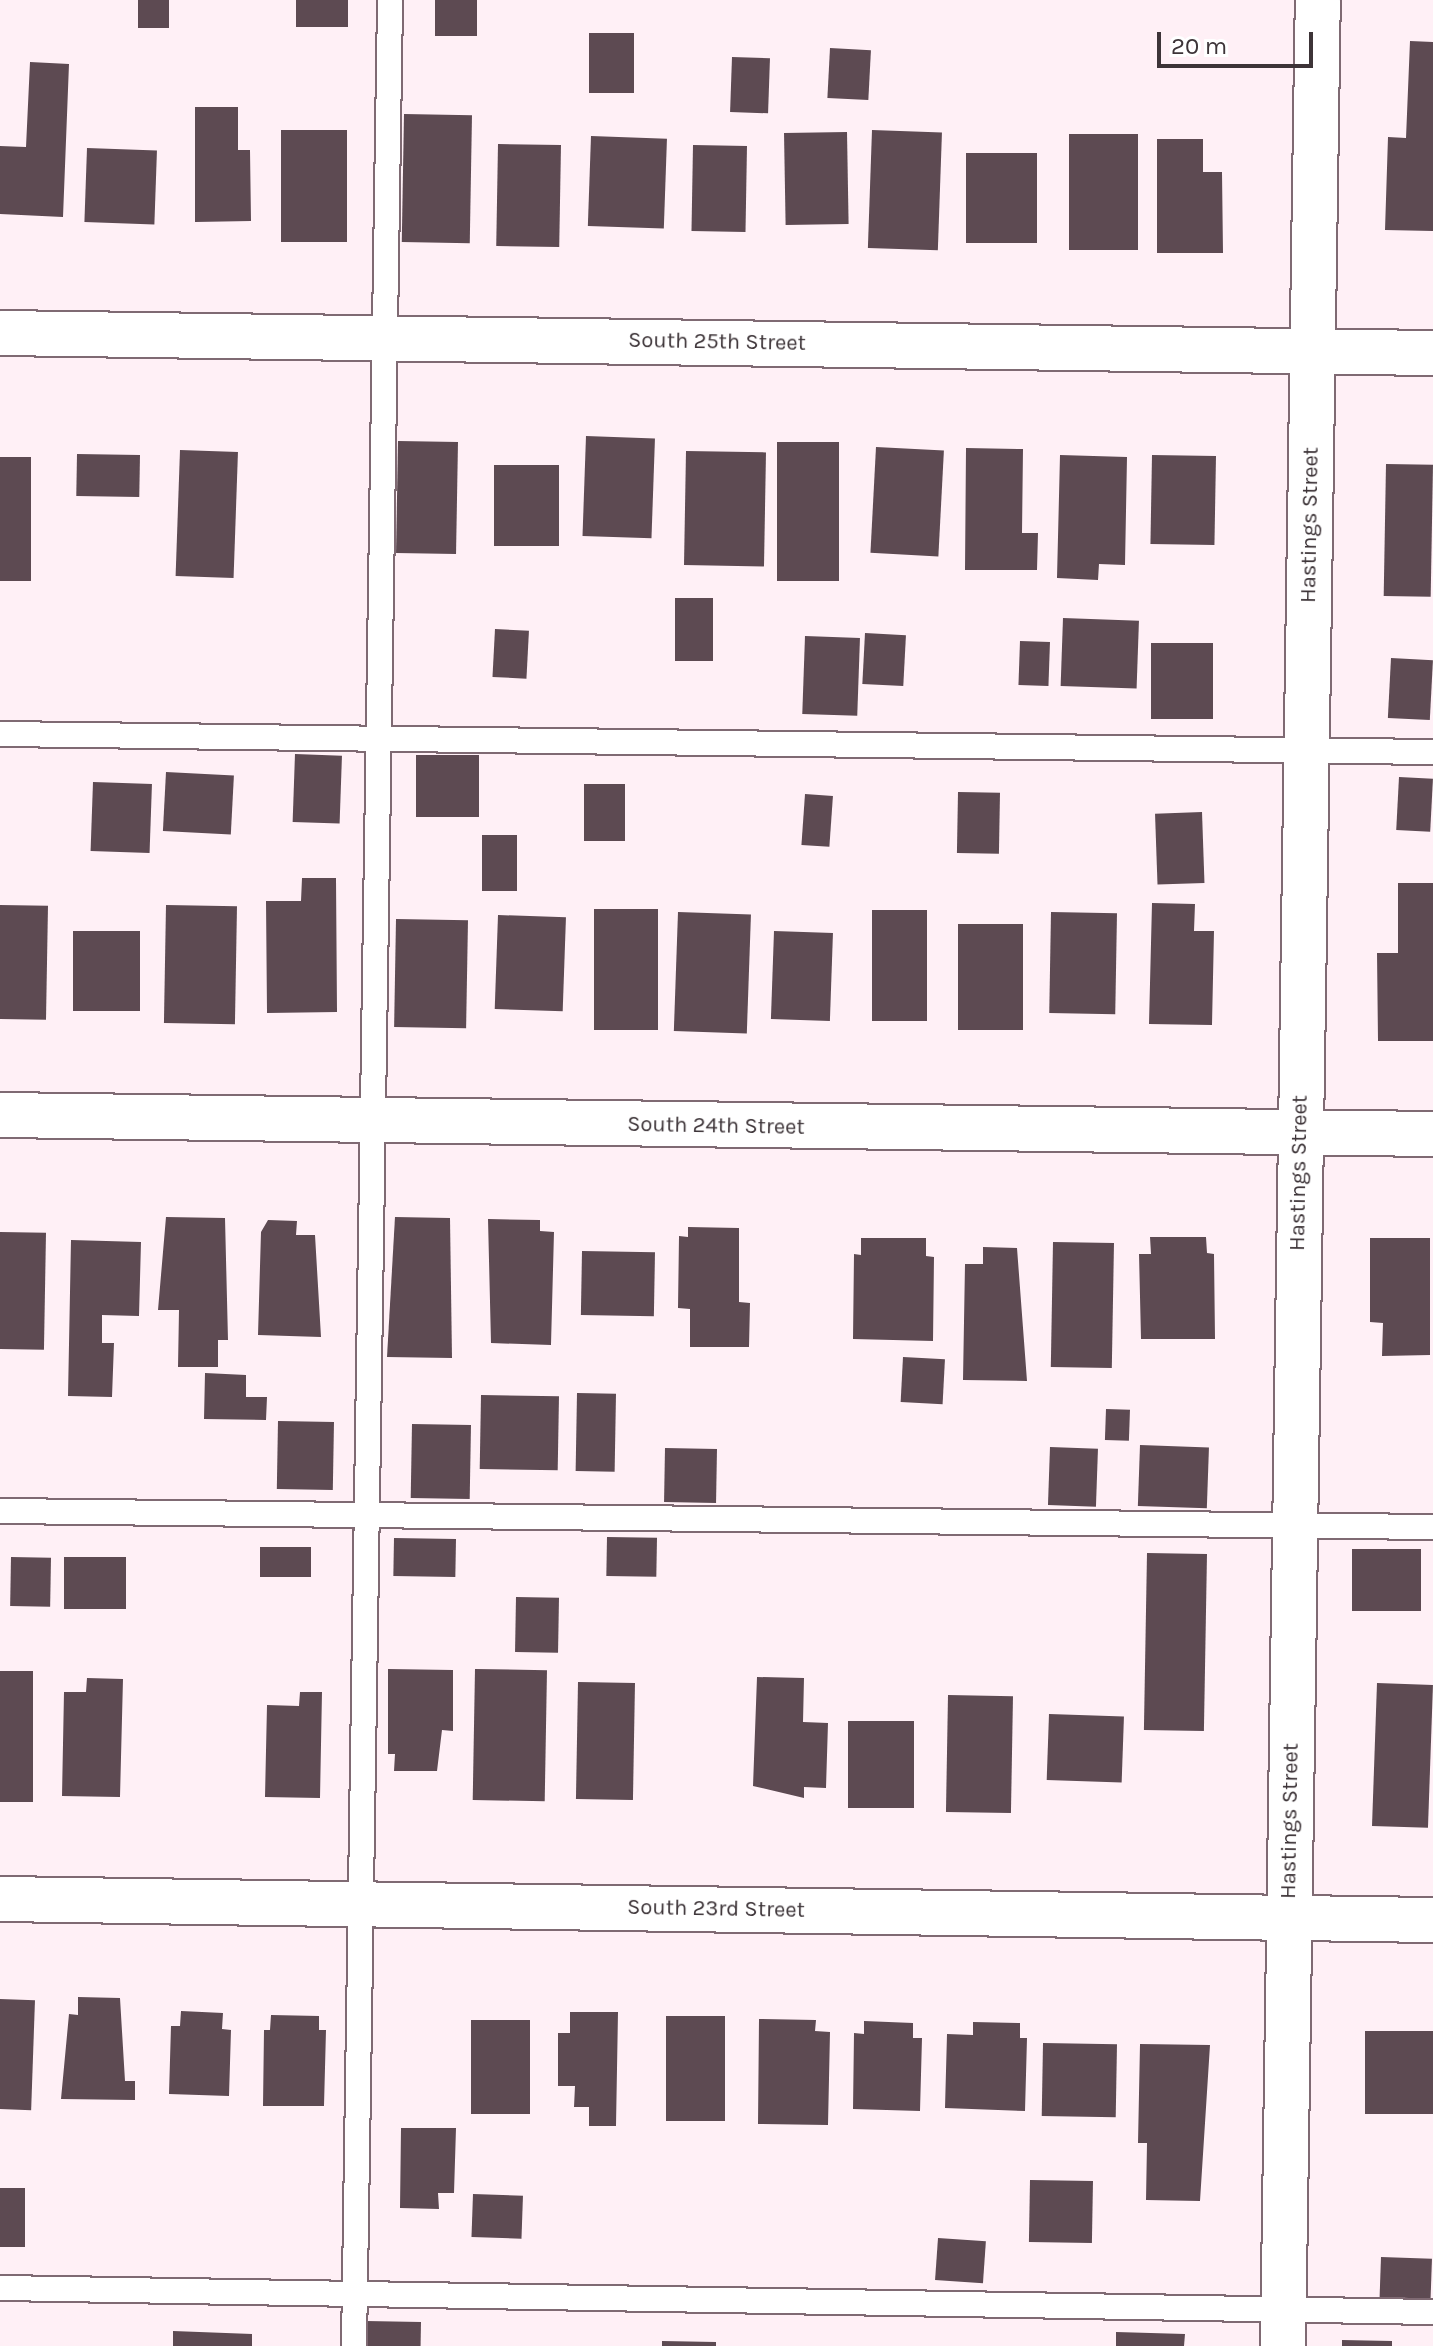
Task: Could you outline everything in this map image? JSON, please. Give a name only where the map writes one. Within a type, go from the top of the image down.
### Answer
[{"type":"street","name":"Hastings Street","points":[[1283,2328],[1318,0]]},
{"type":"street","name":"South 25th Street","points":[[0,333],[1433,353]]},
{"type":"street","name":"South 24th Street","points":[[0,1115],[1433,1134]]},
{"type":"street","name":"South 23rd Street","points":[[0,1899],[1433,1920]]},
{"type":"lane","points":[[354,2346],[361,1902],[362,1513],[387,339],[390,0]]},
{"type":"lane","points":[[0,734],[1433,752]]},
{"type":"lane","points":[[0,1511],[1433,1527]]},
{"type":"lane","points":[[0,2288],[355,2292],[1283,2328],[1433,2312]]},
{"type":"building","points":[[138,0],[169,0],[169,28],[138,28]]},
{"type":"building","points":[[296,0],[348,0],[348,27],[296,27]]},
{"type":"building","points":[[435,0],[477,0],[477,36],[435,36]]},
{"type":"building","points":[[589,33],[634,33],[634,93],[589,93]]},
{"type":"building","points":[[1410,41],[1433,42],[1433,231],[1385,230],[1388,137],[1406,138]]},
{"type":"building","points":[[830,48],[871,50],[868,100],[827,98]]},
{"type":"building","points":[[732,57],[770,58],[768,113],[730,112]]},
{"type":"building","points":[[30,62],[69,64],[63,217],[0,214],[0,146],[26,147]]},
{"type":"building","points":[[195,107],[238,107],[238,150],[250,150],[251,221],[195,222]]},
{"type":"building","points":[[404,114],[472,115],[470,243],[402,242]]},
{"type":"building","points":[[281,130],[347,130],[347,242],[281,242]]},
{"type":"building","points":[[872,130],[942,132],[938,250],[868,248]]},
{"type":"building","points":[[847,132],[849,224],[786,225],[784,133]]},
{"type":"building","points":[[1069,134],[1138,134],[1138,250],[1069,250]]},
{"type":"building","points":[[591,136],[667,139],[664,229],[588,226]]},
{"type":"building","points":[[1157,139],[1203,139],[1203,172],[1222,172],[1223,253],[1157,253]]},
{"type":"building","points":[[498,144],[561,145],[559,247],[496,246]]},
{"type":"building","points":[[693,145],[747,146],[745,232],[691,231]]},
{"type":"building","points":[[87,148],[157,150],[154,224],[84,222]]},
{"type":"building","points":[[966,153],[1037,153],[1037,243],[966,243]]},
{"type":"building","points":[[586,436],[655,438],[651,538],[583,536]]},
{"type":"building","points":[[398,441],[458,442],[456,554],[396,553]]},
{"type":"building","points":[[777,442],[839,442],[839,581],[777,581]]},
{"type":"building","points":[[876,447],[944,451],[938,556],[870,553]]},
{"type":"building","points":[[966,448],[1023,449],[1022,533],[1038,533],[1037,570],[965,570]]},
{"type":"building","points":[[180,450],[238,452],[234,578],[176,576]]},
{"type":"building","points":[[686,451],[766,452],[764,566],[684,565]]},
{"type":"building","points":[[77,454],[140,455],[139,497],[76,496]]},
{"type":"building","points":[[1060,455],[1127,457],[1125,565],[1099,564],[1098,580],[1057,578]]},
{"type":"building","points":[[1152,455],[1216,456],[1214,545],[1150,544]]},
{"type":"building","points":[[0,457],[31,457],[31,581],[0,581]]},
{"type":"building","points":[[1386,464],[1433,465],[1431,597],[1384,596]]},
{"type":"building","points":[[494,465],[559,465],[559,546],[494,546]]},
{"type":"building","points":[[675,598],[713,598],[713,661],[675,661]]},
{"type":"building","points":[[1063,618],[1139,621],[1137,689],[1061,686]]},
{"type":"building","points":[[495,629],[529,631],[526,679],[492,677]]},
{"type":"building","points":[[865,633],[906,635],[903,686],[862,684]]},
{"type":"building","points":[[805,636],[860,638],[857,716],[802,714]]},
{"type":"building","points":[[1020,641],[1050,642],[1048,686],[1018,685]]},
{"type":"building","points":[[1151,643],[1213,643],[1213,719],[1151,719]]},
{"type":"building","points":[[1391,658],[1433,660],[1430,720],[1388,718]]},
{"type":"building","points":[[295,754],[342,756],[340,824],[293,822]]},
{"type":"building","points":[[416,755],[479,755],[479,817],[416,817]]},
{"type":"building","points":[[166,772],[234,776],[231,834],[163,831]]},
{"type":"building","points":[[1399,777],[1433,779],[1430,832],[1396,830]]},
{"type":"building","points":[[93,782],[152,784],[150,853],[91,851]]},
{"type":"building","points":[[584,784],[625,784],[625,841],[584,841]]},
{"type":"building","points":[[958,792],[1000,793],[999,854],[957,853]]},
{"type":"building","points":[[805,794],[833,796],[829,847],[801,845]]},
{"type":"building","points":[[1202,812],[1204,883],[1158,885],[1155,814]]},
{"type":"building","points":[[482,835],[517,835],[517,891],[482,891]]},
{"type":"building","points":[[302,878],[336,878],[337,1012],[267,1013],[266,901],[301,901]]},
{"type":"building","points":[[1398,883],[1433,883],[1433,1041],[1378,1041],[1377,953],[1398,953]]},
{"type":"building","points":[[1152,903],[1195,904],[1194,931],[1214,931],[1212,1025],[1149,1024]]},
{"type":"building","points":[[0,905],[48,906],[46,1020],[0,1019]]},
{"type":"building","points":[[166,905],[237,906],[235,1024],[164,1023]]},
{"type":"building","points":[[594,909],[658,909],[658,1030],[594,1030]]},
{"type":"building","points":[[872,910],[927,910],[927,1021],[872,1021]]},
{"type":"building","points":[[678,912],[751,915],[747,1033],[674,1031]]},
{"type":"building","points":[[1051,912],[1117,913],[1115,1014],[1049,1013]]},
{"type":"building","points":[[498,915],[566,917],[563,1011],[495,1009]]},
{"type":"building","points":[[396,919],[468,920],[466,1028],[394,1027]]},
{"type":"building","points":[[958,924],[1023,924],[1023,1030],[958,1030]]},
{"type":"building","points":[[73,931],[140,931],[140,1011],[73,1011]]},
{"type":"building","points":[[774,931],[833,933],[830,1021],[771,1019]]},
{"type":"building","points":[[166,1217],[225,1218],[228,1340],[218,1340],[218,1367],[178,1367],[179,1310],[158,1310]]},
{"type":"building","points":[[395,1217],[450,1218],[452,1358],[387,1357]]},
{"type":"building","points":[[488,1219],[540,1220],[540,1231],[554,1232],[551,1345],[491,1343]]},
{"type":"building","points":[[268,1220],[297,1221],[296,1235],[315,1235],[321,1337],[258,1335],[261,1232]]},
{"type":"building","points":[[688,1227],[739,1228],[739,1302],[750,1303],[749,1347],[690,1347],[690,1309],[678,1308],[679,1236],[688,1237]]},
{"type":"building","points":[[0,1232],[46,1233],[44,1350],[0,1349]]},
{"type":"building","points":[[1150,1237],[1206,1237],[1207,1253],[1214,1254],[1215,1339],[1141,1339],[1139,1254],[1151,1254]]},
{"type":"building","points":[[861,1238],[926,1238],[926,1256],[934,1257],[933,1341],[853,1339],[854,1254],[861,1255]]},
{"type":"building","points":[[1370,1238],[1430,1238],[1430,1355],[1382,1356],[1383,1323],[1370,1322]]},
{"type":"building","points":[[71,1240],[141,1242],[139,1316],[102,1315],[102,1343],[114,1343],[112,1397],[68,1396]]},
{"type":"building","points":[[1053,1242],[1114,1243],[1112,1368],[1051,1367]]},
{"type":"building","points":[[983,1247],[1017,1248],[1027,1381],[963,1380],[965,1264],[983,1264]]},
{"type":"building","points":[[582,1251],[655,1252],[654,1316],[581,1315]]},
{"type":"building","points":[[903,1357],[945,1359],[943,1404],[901,1402]]},
{"type":"building","points":[[205,1373],[246,1375],[246,1397],[267,1397],[266,1420],[204,1419]]},
{"type":"building","points":[[577,1393],[616,1394],[615,1472],[576,1471]]},
{"type":"building","points":[[481,1395],[559,1396],[558,1470],[480,1469]]},
{"type":"building","points":[[1106,1409],[1130,1410],[1129,1441],[1105,1440]]},
{"type":"building","points":[[278,1421],[334,1422],[333,1490],[277,1489]]},
{"type":"building","points":[[412,1424],[471,1425],[470,1499],[411,1498]]},
{"type":"building","points":[[1140,1445],[1209,1447],[1207,1508],[1138,1506]]},
{"type":"building","points":[[1050,1447],[1098,1449],[1096,1507],[1048,1505]]},
{"type":"building","points":[[665,1448],[717,1449],[716,1503],[664,1502]]},
{"type":"building","points":[[607,1537],[657,1538],[656,1577],[606,1576]]},
{"type":"building","points":[[394,1538],[456,1539],[455,1577],[393,1576]]},
{"type":"building","points":[[260,1547],[311,1547],[311,1577],[260,1577]]},
{"type":"building","points":[[1352,1549],[1421,1549],[1421,1611],[1352,1611]]},
{"type":"building","points":[[1147,1553],[1207,1554],[1204,1731],[1144,1730]]},
{"type":"building","points":[[11,1557],[51,1558],[50,1607],[10,1606]]},
{"type":"building","points":[[64,1557],[126,1557],[126,1609],[64,1609]]},
{"type":"building","points":[[516,1597],[559,1598],[558,1653],[515,1652]]},
{"type":"building","points":[[388,1669],[453,1670],[453,1731],[442,1730],[437,1771],[394,1771],[395,1754],[388,1754]]},
{"type":"building","points":[[475,1669],[547,1670],[545,1801],[473,1800]]},
{"type":"building","points":[[0,1671],[33,1671],[33,1802],[0,1802]]},
{"type":"building","points":[[757,1677],[804,1678],[803,1722],[828,1723],[826,1788],[804,1787],[804,1798],[753,1786]]},
{"type":"building","points":[[87,1678],[123,1679],[120,1797],[62,1796],[64,1692],[86,1692]]},
{"type":"building","points":[[578,1682],[635,1683],[633,1800],[576,1799]]},
{"type":"building","points":[[1377,1683],[1433,1685],[1428,1828],[1372,1826]]},
{"type":"building","points":[[300,1692],[322,1692],[320,1798],[265,1797],[267,1705],[299,1706]]},
{"type":"building","points":[[948,1695],[1013,1696],[1011,1813],[946,1812]]},
{"type":"building","points":[[1049,1714],[1124,1717],[1122,1783],[1047,1780]]},
{"type":"building","points":[[848,1721],[914,1721],[914,1808],[848,1808]]},
{"type":"building","points":[[78,1997],[120,1998],[125,2081],[135,2081],[135,2100],[61,2099],[69,2014],[78,2015]]},
{"type":"building","points":[[0,1999],[35,2000],[31,2110],[0,2109]]},
{"type":"building","points":[[181,2011],[223,2013],[222,2029],[231,2030],[229,2096],[169,2094],[171,2026],[180,2026]]},
{"type":"building","points":[[570,2012],[618,2012],[616,2126],[589,2126],[589,2107],[574,2107],[575,2086],[558,2086],[558,2033],[570,2033]]},
{"type":"building","points":[[271,2015],[319,2016],[319,2030],[326,2030],[324,2106],[263,2106],[264,2030],[270,2030]]},
{"type":"building","points":[[666,2016],[725,2016],[725,2121],[666,2121]]},
{"type":"building","points":[[759,2019],[816,2020],[815,2031],[830,2032],[828,2125],[758,2124]]},
{"type":"building","points":[[471,2020],[530,2020],[530,2114],[471,2114]]},
{"type":"building","points":[[864,2021],[913,2023],[913,2038],[922,2038],[920,2111],[853,2109],[854,2033],[864,2034]]},
{"type":"building","points":[[973,2022],[1020,2023],[1020,2038],[1027,2038],[1025,2111],[945,2108],[947,2034],[973,2035]]},
{"type":"building","points":[[1365,2031],[1433,2031],[1433,2114],[1365,2114]]},
{"type":"building","points":[[1043,2043],[1117,2044],[1116,2117],[1042,2116]]},
{"type":"building","points":[[1140,2044],[1210,2045],[1200,2201],[1146,2200],[1147,2143],[1138,2143]]},
{"type":"building","points":[[401,2128],[456,2128],[454,2193],[438,2193],[439,2209],[400,2208]]},
{"type":"building","points":[[1030,2180],[1093,2181],[1092,2243],[1029,2242]]},
{"type":"building","points":[[0,2188],[25,2188],[25,2247],[0,2247]]},
{"type":"building","points":[[473,2194],[523,2196],[521,2239],[471,2237]]},
{"type":"building","points":[[938,2238],[986,2241],[983,2283],[935,2280]]},
{"type":"building","points":[[1381,2257],[1432,2259],[1431,2299],[1380,2297]]},
{"type":"building","points":[[366,2321],[421,2322],[421,2346],[366,2346]]},
{"type":"building","points":[[173,2331],[252,2334],[252,2346],[173,2346]]},
{"type":"building","points":[[1116,2332],[1185,2334],[1184,2346],[1116,2346]]},
{"type":"building","points":[[1342,2340],[1392,2341],[1392,2346],[1342,2346]]},
{"type":"building","points":[[662,2341],[716,2342],[716,2346],[662,2346]]}]
